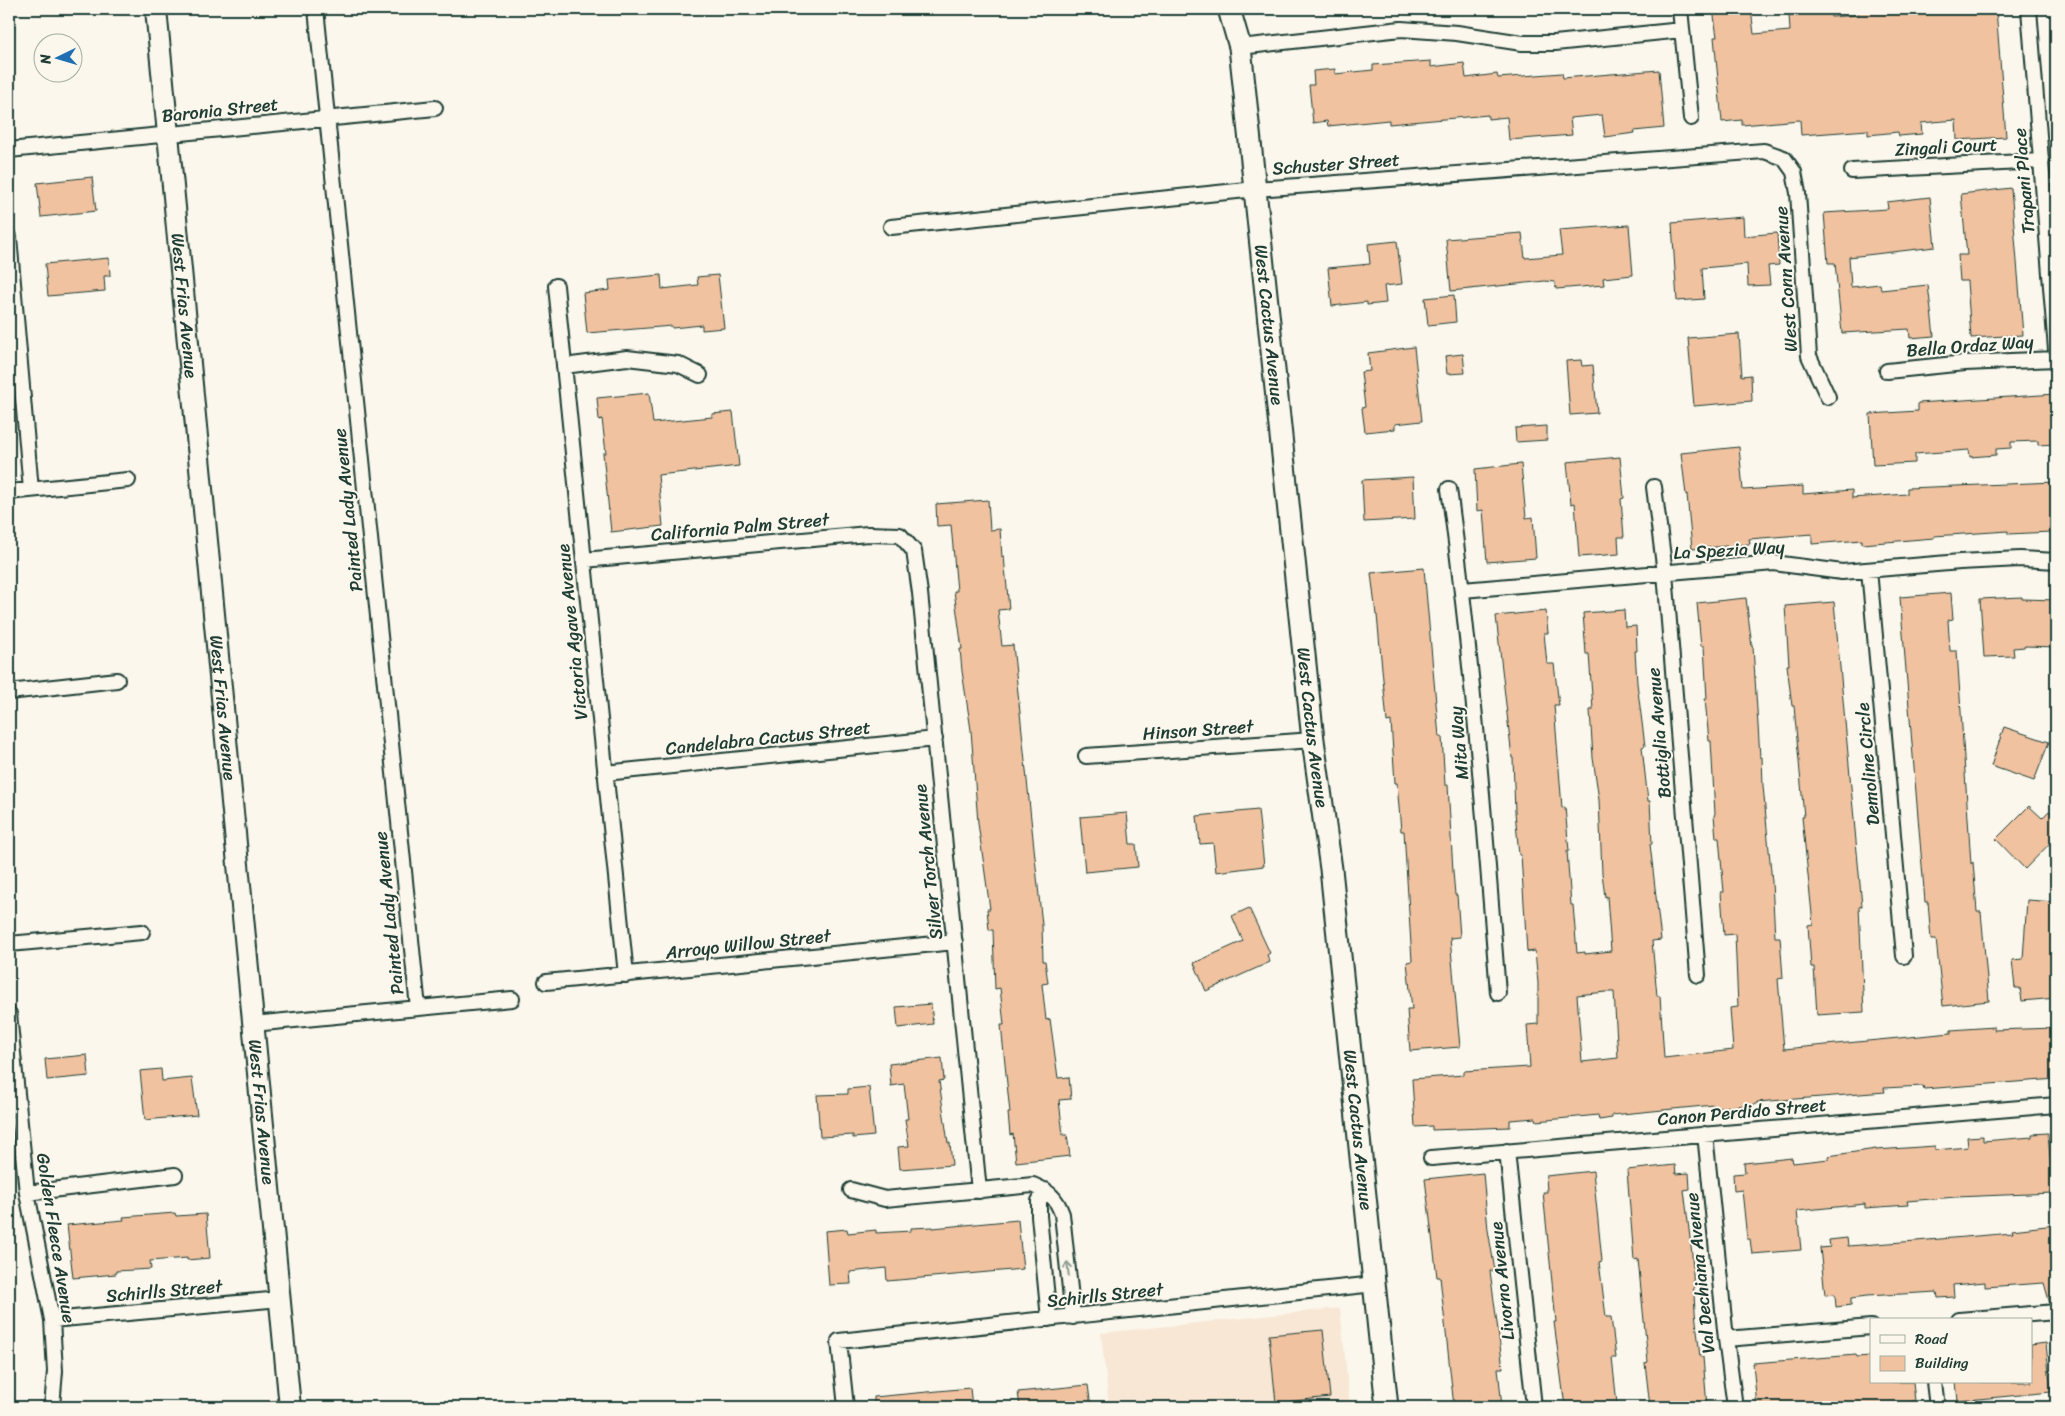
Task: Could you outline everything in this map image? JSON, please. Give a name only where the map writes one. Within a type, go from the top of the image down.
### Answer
[{"type":"main road","name":"West Cactus Avenue","points":[[1229,9],[1240,46],[1313,740],[1332,879],[1388,1407]]},
{"type":"main road","name":"West Cactus Avenue","points":[[1240,46],[1244,9]]},
{"type":"street","name":"West Frias Avenue","points":[[156,9],[290,1407]]},
{"type":"street","name":"Painted Lady Avenue","points":[[316,9],[418,1008]]},
{"type":"street","points":[[1680,9],[1692,118]]},
{"type":"street","name":"Trapani Place","points":[[2029,9],[2056,350]]},
{"type":"street","points":[[1240,46],[1401,29],[1457,33],[1522,43],[1554,43],[1682,30]]},
{"type":"street","name":"Baronia Street","points":[[9,150],[435,108]]},
{"type":"street","name":"Schuster Street","points":[[891,226],[1256,189],[1764,151],[1784,158]]},
{"type":"street","name":"West Conn Avenue","points":[[1784,158],[1794,172],[1798,193],[1809,356],[1828,397]]},
{"type":"street","name":"Zingali Court","points":[[1852,171],[2042,161]]},
{"type":"street","points":[[9,237],[32,490]]},
{"type":"street","name":"Victoria Agave Avenue","points":[[556,286],[626,974]]},
{"type":"street","points":[[564,366],[627,358],[678,364],[700,375]]},
{"type":"street","name":"Bella Ordaz Way","points":[[1887,371],[1965,363],[2056,359]]},
{"type":"street","points":[[9,492],[128,480]]},
{"type":"street","name":"Bottiglia Avenue","points":[[1654,487],[1665,573],[1698,976]]},
{"type":"street","name":"Mita Way","points":[[1449,489],[1463,590],[1480,763],[1498,993]]},
{"type":"street","name":"California Palm Street","points":[[584,560],[868,534],[900,535]]},
{"type":"street","name":"Silver Torch Avenue","points":[[900,535],[914,551],[920,593],[979,1191]]},
{"type":"street","name":"La Spezia Way","points":[[1463,590],[1774,563],[1842,572],[1960,562],[2020,559],[2056,561]]},
{"type":"street","name":"Demoline Circle","points":[[1869,570],[1904,956]]},
{"type":"street","points":[[9,692],[117,680]]},
{"type":"street","name":"Candelabra Cactus Street","points":[[605,773],[935,739]]},
{"type":"street","name":"Hinson Street","points":[[1086,756],[1313,740]]},
{"type":"street","points":[[9,944],[142,932]]},
{"type":"street","name":"Arroyo Willow Street","points":[[546,982],[954,942]]},
{"type":"street","points":[[253,1024],[512,999]]},
{"type":"street","name":"Golden Fleece Avenue","points":[[9,1014],[27,1193],[52,1320],[55,1371],[52,1407]]},
{"type":"street","name":"Canon Perdido Street","points":[[1431,1158],[2056,1105]]},
{"type":"street","name":"Val Dechiana Avenue","points":[[1705,1134],[1726,1339],[1735,1407]]},
{"type":"street","name":"Livorno Avenue","points":[[1507,1151],[1534,1407]]},
{"type":"street","points":[[27,1193],[175,1175]]},
{"type":"street","points":[[851,1190],[885,1199],[1033,1185],[1045,1190],[1057,1200],[1062,1214],[1073,1317]]},
{"type":"street","points":[[1045,1190],[1039,1201],[1039,1216],[1049,1320]]},
{"type":"street","name":"Schirlls Street","points":[[846,1407],[839,1341],[1375,1284]]},
{"type":"street","name":"Schirlls Street","points":[[52,1320],[280,1299]]},
{"type":"street","points":[[1983,1318],[2056,1312]]},
{"type":"street","points":[[1726,1339],[1870,1327]]},
{"type":"street","points":[[1934,1384],[1937,1407]]},
{"type":"shaded area","points":[[1340,1308],[1350,1407],[1109,1407],[1101,1333]]},
{"type":"building","points":[[1713,9],[1751,9],[1754,34],[1790,31],[1789,15],[1830,12],[1831,17],[1858,15],[1858,9],[1996,9],[2006,137],[1957,140],[1956,120],[1921,123],[1922,134],[1899,136],[1898,132],[1868,135],[1868,130],[1801,135],[1800,120],[1742,125],[1742,120],[1722,122],[1714,37],[1717,37]]},
{"type":"building","points":[[1431,61],[1431,67],[1464,63],[1466,78],[1497,74],[1498,78],[1562,73],[1563,78],[1659,70],[1664,128],[1634,131],[1635,133],[1605,137],[1602,115],[1570,118],[1572,135],[1509,140],[1507,117],[1488,119],[1488,115],[1389,124],[1389,120],[1328,126],[1327,121],[1313,123],[1309,85],[1314,85],[1313,71],[1335,69],[1335,74],[1373,70],[1373,65]]},
{"type":"building","points":[[92,177],[96,211],[41,217],[37,183]]},
{"type":"building","points":[[2011,188],[2023,335],[1971,338],[1967,281],[1960,281],[1958,255],[1967,255],[1961,194]]},
{"type":"building","points":[[1930,197],[1935,247],[1849,257],[1851,287],[1880,284],[1881,290],[1928,285],[1934,336],[1910,338],[1909,329],[1842,333],[1835,263],[1828,263],[1824,213],[1888,209],[1887,202]]},
{"type":"building","points":[[1743,217],[1744,236],[1777,233],[1779,265],[1768,266],[1770,285],[1748,286],[1747,264],[1702,268],[1704,299],[1677,301],[1672,223]]},
{"type":"building","points":[[1629,225],[1633,275],[1603,278],[1604,285],[1556,289],[1555,282],[1545,281],[1451,291],[1446,239],[1522,233],[1525,258],[1562,255],[1559,230]]},
{"type":"building","points":[[1397,241],[1402,284],[1384,286],[1386,303],[1367,305],[1367,302],[1332,306],[1328,268],[1370,264],[1368,244]]},
{"type":"building","points":[[109,258],[110,276],[104,276],[105,291],[48,296],[45,264]]},
{"type":"building","points":[[661,275],[662,289],[698,285],[697,277],[718,275],[724,328],[702,330],[702,325],[672,328],[672,326],[587,333],[583,293],[610,290],[609,280]]},
{"type":"building","points":[[1454,295],[1456,322],[1428,325],[1425,298]]},
{"type":"building","points":[[1739,334],[1742,376],[1751,375],[1752,401],[1694,406],[1688,338]]},
{"type":"building","points":[[1414,347],[1422,421],[1395,424],[1395,429],[1365,432],[1362,408],[1365,407],[1361,372],[1370,371],[1368,353]]},
{"type":"building","points":[[1463,354],[1465,373],[1447,374],[1445,356]]},
{"type":"building","points":[[1581,360],[1582,366],[1593,365],[1597,413],[1570,415],[1566,361]]},
{"type":"building","points":[[649,393],[653,423],[712,417],[712,414],[733,412],[739,466],[658,475],[663,526],[611,532],[603,453],[606,453],[602,419],[599,420],[597,398]]},
{"type":"building","points":[[2056,394],[2056,444],[2038,445],[2038,441],[2011,442],[2011,448],[1996,449],[1996,455],[1970,457],[1969,450],[1915,454],[1915,463],[1873,465],[1870,414],[1918,411],[1918,403]]},
{"type":"building","points":[[1547,426],[1547,440],[1516,442],[1515,428]]},
{"type":"building","points":[[1739,447],[1743,490],[1803,486],[1803,494],[1852,490],[1852,498],[1907,494],[1907,488],[2056,482],[2056,522],[2050,521],[2051,532],[2008,534],[2008,531],[1934,536],[1934,538],[1862,544],[1862,540],[1812,544],[1812,534],[1749,539],[1750,544],[1692,549],[1681,453]]},
{"type":"building","points":[[1620,457],[1624,498],[1621,499],[1624,537],[1618,537],[1619,554],[1579,557],[1575,503],[1571,504],[1567,462]]},
{"type":"building","points":[[1521,464],[1526,518],[1533,517],[1536,558],[1487,562],[1483,510],[1477,511],[1475,469]]},
{"type":"building","points":[[1413,477],[1415,519],[1364,522],[1362,480]]},
{"type":"building","points":[[988,500],[990,530],[1000,529],[1002,557],[1004,556],[1009,609],[998,610],[1002,646],[1013,645],[1042,925],[1043,961],[1045,961],[1048,983],[1042,984],[1046,1020],[1050,1019],[1058,1078],[1069,1077],[1071,1099],[1059,1100],[1063,1135],[1067,1135],[1070,1156],[1016,1162],[1013,1134],[1010,1135],[1008,1113],[1010,1113],[1001,1025],[1004,1025],[1000,988],[995,989],[993,930],[989,930],[987,909],[990,909],[978,823],[971,730],[962,671],[960,649],[962,649],[954,591],[957,591],[951,525],[937,526],[936,504]]},
{"type":"building","points":[[1424,568],[1439,737],[1442,737],[1445,785],[1448,785],[1453,871],[1455,895],[1457,895],[1460,937],[1450,938],[1460,1047],[1410,1051],[1407,1009],[1412,1009],[1407,962],[1412,961],[1404,831],[1401,831],[1397,783],[1395,783],[1391,721],[1387,722],[1371,573]]},
{"type":"building","points":[[1951,593],[1953,619],[1948,620],[1950,651],[1957,651],[1971,864],[1973,862],[1977,912],[1981,912],[1989,1001],[1943,1006],[1936,939],[1931,939],[1928,902],[1925,902],[1900,597]]},
{"type":"building","points":[[2022,597],[2022,599],[2056,600],[2056,647],[2025,646],[2013,648],[2014,656],[1984,657],[1980,599]]},
{"type":"building","points":[[1746,598],[1753,647],[1775,937],[1780,937],[1783,978],[1778,979],[1784,1049],[1951,1033],[1951,1030],[1994,1027],[1994,1030],[2056,1028],[2056,1079],[1924,1089],[1923,1086],[1884,1088],[1885,1092],[1757,1102],[1757,1104],[1714,1108],[1714,1105],[1612,1115],[1612,1118],[1599,1120],[1598,1115],[1537,1121],[1536,1118],[1510,1120],[1510,1127],[1432,1130],[1432,1126],[1415,1127],[1412,1079],[1464,1075],[1464,1071],[1530,1067],[1527,1025],[1538,1024],[1538,983],[1535,951],[1527,952],[1521,855],[1519,855],[1515,812],[1513,758],[1496,616],[1546,611],[1548,633],[1544,633],[1547,664],[1554,664],[1559,705],[1554,705],[1562,808],[1565,807],[1569,851],[1567,851],[1571,905],[1573,905],[1577,953],[1585,952],[1585,954],[1611,951],[1607,896],[1605,897],[1602,873],[1599,800],[1593,758],[1590,710],[1593,710],[1589,654],[1586,654],[1583,613],[1624,610],[1625,627],[1636,626],[1637,683],[1645,746],[1642,747],[1648,801],[1650,801],[1652,844],[1650,844],[1661,940],[1652,941],[1657,996],[1660,996],[1664,1058],[1733,1050],[1730,1008],[1738,1007],[1735,934],[1724,935],[1721,892],[1724,892],[1719,838],[1716,838],[1714,815],[1711,741],[1709,741],[1705,699],[1707,699],[1704,646],[1701,646],[1697,603]],"holes":[[[1614,992],[1618,1058],[1582,1062],[1577,995]]]},
{"type":"building","points":[[1834,602],[1862,906],[1859,907],[1864,1012],[1817,1015],[1814,967],[1811,967],[1808,925],[1813,924],[1802,817],[1804,817],[1794,706],[1792,706],[1787,665],[1789,665],[1785,606]]},
{"type":"building","points":[[2004,727],[2049,742],[2034,781],[1991,766]]},
{"type":"building","points":[[2029,806],[2042,818],[2049,811],[2056,818],[2056,837],[2025,869],[1996,839]]},
{"type":"building","points":[[1258,810],[1264,866],[1216,872],[1213,843],[1200,844],[1197,816]]},
{"type":"building","points":[[1127,813],[1130,844],[1136,844],[1138,867],[1085,872],[1080,817]]},
{"type":"building","points":[[2027,900],[2056,902],[2056,998],[2022,1001],[2020,988],[2015,988],[2012,960],[2023,959]]},
{"type":"building","points":[[1249,908],[1270,953],[1267,955],[1270,962],[1206,991],[1194,963],[1243,941],[1232,916]]},
{"type":"building","points":[[931,1004],[933,1024],[898,1028],[896,1007]]},
{"type":"building","points":[[87,1055],[89,1076],[47,1080],[45,1059]]},
{"type":"building","points":[[942,1058],[944,1080],[939,1081],[952,1165],[900,1169],[898,1147],[909,1146],[905,1119],[908,1119],[904,1084],[891,1086],[889,1064]]},
{"type":"building","points":[[161,1069],[162,1081],[192,1078],[197,1115],[145,1120],[140,1071]]},
{"type":"building","points":[[869,1087],[874,1136],[853,1138],[853,1135],[820,1137],[817,1095],[848,1094],[848,1089]]},
{"type":"building","points":[[2048,1133],[2053,1193],[1956,1197],[1907,1201],[1908,1205],[1865,1208],[1865,1204],[1797,1211],[1801,1250],[1752,1254],[1750,1239],[1747,1239],[1742,1190],[1734,1191],[1733,1174],[1745,1173],[1744,1163],[1792,1158],[1793,1163],[1829,1159],[1828,1156],[1876,1149],[1935,1146],[1935,1150],[1968,1147],[1967,1137],[1983,1136],[1983,1141],[2032,1137],[2032,1134]]},
{"type":"building","points":[[1675,1165],[1676,1174],[1689,1173],[1690,1189],[1684,1190],[1692,1254],[1695,1312],[1700,1357],[1703,1357],[1707,1407],[1650,1407],[1645,1363],[1648,1362],[1638,1259],[1634,1260],[1627,1170]]},
{"type":"building","points":[[1593,1171],[1602,1261],[1599,1262],[1606,1317],[1611,1317],[1616,1358],[1612,1358],[1617,1404],[1565,1407],[1554,1322],[1556,1322],[1543,1192],[1547,1192],[1546,1176]]},
{"type":"building","points":[[1483,1173],[1488,1230],[1495,1271],[1490,1271],[1503,1368],[1498,1368],[1502,1407],[1454,1407],[1440,1277],[1437,1277],[1425,1179]]},
{"type":"building","points":[[175,1213],[176,1216],[206,1214],[210,1258],[150,1261],[151,1269],[116,1271],[116,1274],[73,1278],[67,1225],[124,1220],[123,1217]]},
{"type":"building","points":[[1018,1220],[1023,1269],[887,1281],[886,1268],[850,1272],[851,1284],[829,1285],[825,1231],[847,1229],[848,1233],[876,1230],[876,1233],[911,1231],[911,1228],[933,1228]]},
{"type":"building","points":[[2055,1225],[2056,1303],[2050,1304],[2044,1283],[1985,1287],[1985,1282],[1953,1285],[1954,1297],[1938,1298],[1937,1292],[1867,1296],[1851,1298],[1851,1305],[1836,1307],[1835,1294],[1825,1295],[1820,1248],[1830,1247],[1829,1240],[1847,1238],[1848,1246],[2013,1233],[2012,1230]]},
{"type":"building","points":[[1323,1330],[1330,1397],[1276,1403],[1269,1335]]},
{"type":"building","points":[[2046,1343],[2051,1392],[1958,1401],[1956,1384],[2032,1384],[2032,1345]]},
{"type":"building","points":[[1856,1355],[1857,1357],[1870,1356],[1870,1384],[1913,1384],[1915,1401],[1857,1407],[1757,1407],[1753,1363]]},
{"type":"building","points":[[1088,1385],[1091,1407],[1020,1407],[1018,1392]]},
{"type":"building","points":[[970,1388],[972,1407],[874,1407],[874,1397]]}]
